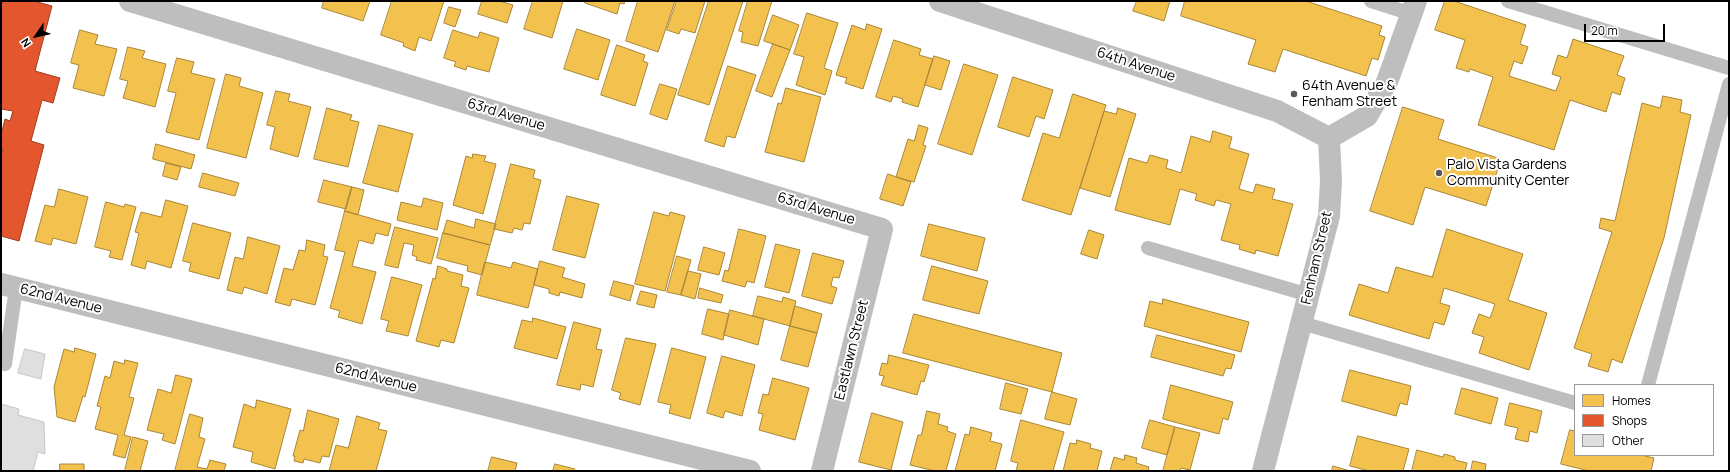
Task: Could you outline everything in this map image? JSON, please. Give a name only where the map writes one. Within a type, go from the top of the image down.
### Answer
[{"type":"street","name":"63rd Avenue","points":[[130,1],[882,229]]},
{"type":"street","name":"64th Avenue","points":[[940,1],[1276,111],[1329,138]]},
{"type":"street","points":[[1329,138],[1367,116],[1387,82],[1414,8]]},
{"type":"street","name":"Fenham Street","points":[[1263,471],[1329,216],[1331,181],[1329,138]]},
{"type":"street","name":"Eastlawn Street","points":[[822,471],[882,229]]},
{"type":"street","name":"62nd Avenue","points":[[8,286],[750,471]]},
{"type":"lane","points":[[1371,1],[1414,8]]},
{"type":"lane","points":[[1508,1],[1729,68]]},
{"type":"lane","points":[[1648,384],[1729,84]]},
{"type":"lane","points":[[1148,248],[1309,294]]},
{"type":"lane","points":[[1,363],[5,364],[8,286]]},
{"type":"lane","points":[[1302,323],[1574,403]]},
{"type":"building: Homes","points":[[324,1],[370,1],[363,21],[322,8]]},
{"type":"building: Homes","points":[[392,1],[444,1],[431,41],[419,37],[415,51],[403,46],[404,43],[381,35]]},
{"type":"building: Homes","points":[[482,1],[499,1],[513,5],[507,23],[478,14]]},
{"type":"building: Homes","points":[[533,1],[563,1],[552,38],[524,29]]},
{"type":"building: Homes","points":[[585,1],[625,1],[624,4],[620,3],[617,14],[585,3]]},
{"type":"building: Homes","points":[[638,1],[675,1],[658,52],[626,41]]},
{"type":"building: Homes","points":[[677,1],[705,1],[695,33],[681,29],[679,34],[667,30]]},
{"type":"building: Homes","points":[[709,1],[743,1],[709,105],[678,95]]},
{"type":"building: Homes","points":[[748,1],[772,1],[758,46],[741,42],[743,32],[739,31]]},
{"type":"building: Homes","points":[[1137,1],[1170,1],[1164,21],[1133,11]]},
{"type":"building: Homes","points":[[1185,1],[1306,1],[1382,26],[1379,35],[1385,37],[1378,60],[1372,58],[1366,76],[1283,49],[1275,72],[1248,64],[1256,40],[1181,16]]},
{"type":"building: Homes","points":[[1445,1],[1454,1],[1526,25],[1520,44],[1528,47],[1522,64],[1514,61],[1509,76],[1556,91],[1561,77],[1552,74],[1558,55],[1567,58],[1573,39],[1624,56],[1617,75],[1625,78],[1620,95],[1612,92],[1606,112],[1570,100],[1554,150],[1478,125],[1493,77],[1470,69],[1469,72],[1456,68],[1465,40],[1435,30]]},
{"type":"building: Homes","points":[[449,7],[461,10],[455,27],[444,23]]},
{"type":"building: Homes","points":[[807,13],[838,23],[824,68],[832,71],[825,95],[796,85],[804,57],[794,54]]},
{"type":"building: Homes","points":[[773,15],[799,25],[790,50],[764,41]]},
{"type":"building: Homes","points":[[867,24],[882,29],[863,89],[845,83],[847,78],[836,75],[852,25],[865,30]]},
{"type":"building: Homes","points":[[577,29],[610,40],[598,80],[564,69]]},
{"type":"building: Homes","points":[[80,30],[98,35],[95,44],[117,49],[104,96],[73,88],[79,65],[71,63]]},
{"type":"building: Homes","points":[[453,30],[478,38],[480,32],[499,38],[489,72],[467,66],[466,70],[454,66],[456,62],[444,58]]},
{"type":"building: Homes","points":[[894,40],[921,49],[919,55],[933,59],[918,107],[902,102],[903,99],[893,96],[891,102],[876,97]]},
{"type":"building: Homes","points":[[773,44],[790,50],[772,97],[756,91]]},
{"type":"building: Homes","points":[[617,45],[645,55],[643,61],[648,63],[635,106],[601,95]]},
{"type":"building: Homes","points":[[128,47],[145,51],[142,58],[166,64],[155,107],[123,98],[128,81],[120,79]]},
{"type":"building: Homes","points":[[934,56],[950,61],[941,90],[925,85]]},
{"type":"building: Homes","points":[[177,58],[194,62],[191,73],[215,79],[199,140],[166,132],[176,93],[168,91]]},
{"type":"building: Homes","points":[[964,64],[998,75],[972,155],[938,144]]},
{"type":"building: Homes","points":[[728,66],[756,75],[735,138],[727,136],[724,147],[705,141]]},
{"type":"building: Homes","points":[[226,74],[241,78],[239,86],[263,93],[246,158],[207,148]]},
{"type":"building: Homes","points":[[1013,77],[1053,90],[1044,119],[1036,116],[1029,137],[998,127]]},
{"type":"building: Homes","points":[[660,84],[677,89],[667,120],[650,114]]},
{"type":"building: Homes","points":[[786,88],[821,97],[804,162],[765,152],[778,103],[781,104]]},
{"type":"building: Homes","points":[[276,91],[290,94],[288,101],[311,107],[298,157],[270,149],[275,127],[267,125]]},
{"type":"building: Homes","points":[[1073,94],[1106,105],[1071,215],[1022,200],[1043,133],[1059,138]]},
{"type":"building: Homes","points":[[1663,96],[1682,100],[1680,112],[1691,115],[1664,238],[1622,363],[1612,359],[1608,372],[1588,366],[1592,354],[1574,348],[1612,232],[1599,228],[1601,218],[1615,221],[1642,103],[1660,108]]},
{"type":"building: Homes","name":"Palo Vista Gardens Community Center","points":[[1403,107],[1444,120],[1438,139],[1501,159],[1486,206],[1425,187],[1413,225],[1370,211]]},
{"type":"building: Homes","points":[[327,108],[352,115],[350,120],[359,122],[348,167],[314,159]]},
{"type":"building: Homes","points":[[1118,108],[1136,114],[1110,197],[1080,188],[1104,111],[1116,114]]},
{"type":"building: Homes","points":[[379,125],[413,134],[398,192],[363,183]]},
{"type":"building: Homes","points":[[919,125],[928,128],[923,145],[926,146],[914,182],[896,177],[908,139],[914,141]]},
{"type":"building: Homes","points":[[1213,131],[1232,137],[1229,148],[1249,154],[1239,189],[1253,193],[1256,184],[1275,189],[1272,199],[1293,204],[1278,256],[1256,250],[1255,254],[1239,249],[1240,245],[1221,240],[1231,204],[1216,200],[1214,206],[1195,200],[1197,194],[1180,189],[1170,225],[1115,210],[1129,158],[1147,163],[1150,155],[1168,160],[1166,168],[1181,173],[1191,136],[1210,142]]},
{"type":"building: Homes","points":[[156,144],[195,155],[191,169],[153,159]]},
{"type":"building: Homes","points":[[473,154],[486,156],[484,161],[496,164],[483,214],[453,205],[466,156],[472,158]]},
{"type":"building: Homes","points":[[166,163],[181,167],[177,180],[163,176]]},
{"type":"building: Homes","points":[[511,164],[535,170],[533,178],[541,180],[530,224],[524,223],[522,230],[514,228],[512,233],[494,229]]},
{"type":"building: Homes","points":[[203,173],[239,183],[235,196],[199,187]]},
{"type":"building: Homes","points":[[888,174],[911,182],[903,206],[880,199]]},
{"type":"building: Homes","points":[[324,180],[352,187],[346,209],[318,202]]},
{"type":"building: Homes","points":[[352,187],[364,190],[358,215],[345,211]]},
{"type":"building: Homes","points":[[59,189],[88,197],[76,244],[53,238],[51,245],[35,241],[45,205],[54,207]]},
{"type":"building: Homes","points":[[567,196],[599,204],[585,258],[553,250]]},
{"type":"building: Homes","points":[[424,198],[443,203],[437,230],[397,220],[401,202],[421,207]]},
{"type":"building: Homes","points":[[166,200],[188,206],[171,268],[147,261],[145,269],[131,265],[139,233],[135,232],[141,212],[161,217]]},
{"type":"building: Homes","points":[[106,202],[124,207],[125,204],[136,207],[122,260],[109,257],[111,251],[95,247]]},
{"type":"building: Homes","points":[[345,211],[391,224],[388,236],[376,233],[373,244],[359,240],[352,266],[376,272],[362,324],[338,317],[340,311],[330,308],[345,252],[335,250]]},
{"type":"building: Homes","points":[[654,212],[669,216],[670,212],[685,216],[665,291],[635,284]]},
{"type":"building: Homes","points":[[476,219],[496,224],[490,245],[443,233],[447,220],[474,228]]},
{"type":"building: Homes","points":[[193,223],[231,233],[219,279],[189,271],[191,263],[183,261]]},
{"type":"building: Homes","points":[[929,224],[985,238],[977,271],[921,256]]},
{"type":"building: Homes","points":[[395,227],[438,238],[431,264],[416,260],[417,257],[412,255],[414,245],[404,243],[398,268],[385,265]]},
{"type":"building: Homes","points":[[739,229],[766,236],[754,283],[747,281],[745,287],[722,281],[725,270],[728,271]]},
{"type":"building: Homes","points":[[1447,229],[1523,254],[1508,300],[1547,313],[1529,370],[1479,353],[1484,337],[1472,333],[1479,314],[1490,318],[1495,304],[1444,288],[1440,303],[1450,306],[1444,325],[1434,322],[1429,339],[1349,315],[1359,284],[1388,293],[1396,267],[1432,277]]},
{"type":"building: Homes","points":[[1089,230],[1104,235],[1097,259],[1081,254]]},
{"type":"building: Homes","points":[[443,233],[490,245],[482,275],[467,271],[468,266],[437,258]]},
{"type":"building: Homes","points":[[248,237],[280,246],[267,294],[244,287],[242,294],[227,290],[235,257],[243,259]]},
{"type":"building: Homes","points":[[307,240],[325,245],[323,256],[328,257],[315,305],[292,299],[290,306],[275,302],[284,268],[293,270],[299,250],[305,251]]},
{"type":"building: Homes","points":[[776,244],[800,250],[789,293],[765,287]]},
{"type":"building: Homes","points":[[704,247],[725,253],[719,275],[698,270]]},
{"type":"building: Homes","points":[[813,253],[844,261],[839,278],[833,277],[831,286],[837,288],[832,304],[802,296]]},
{"type":"building: Homes","points":[[677,256],[691,260],[681,295],[667,292]]},
{"type":"building: Homes","points":[[540,261],[565,268],[562,277],[585,284],[582,298],[560,292],[559,296],[549,293],[549,289],[534,285]]},
{"type":"building: Homes","points":[[485,262],[511,268],[513,262],[538,269],[528,308],[477,295]]},
{"type":"building: Homes","points":[[438,266],[447,269],[447,271],[463,275],[461,286],[469,288],[454,343],[441,340],[439,347],[416,341],[433,278],[435,279]]},
{"type":"building: Homes","points":[[932,266],[988,281],[979,314],[923,300]]},
{"type":"building: Homes","points":[[688,271],[701,274],[695,299],[681,295]]},
{"type":"building: Homes","points":[[392,277],[422,285],[408,336],[386,331],[389,321],[381,319]]},
{"type":"building: Homes","points":[[614,281],[634,286],[630,301],[610,295]]},
{"type":"building: Homes","points":[[700,288],[723,295],[721,303],[698,298]]},
{"type":"building: Homes","points":[[641,291],[657,295],[654,308],[637,304]]},
{"type":"building: Homes","points":[[758,296],[782,302],[783,297],[796,301],[790,326],[753,316]]},
{"type":"building: Homes","points":[[1163,299],[1249,322],[1241,352],[1144,326],[1150,301],[1162,304]]},
{"type":"building: Homes","points":[[795,306],[822,314],[817,333],[790,326]]},
{"type":"building: Homes","points":[[708,309],[729,314],[723,340],[702,334]]},
{"type":"building: Homes","points":[[730,310],[764,319],[758,345],[724,335]]},
{"type":"building: Homes","points":[[914,314],[1062,353],[1052,392],[903,353]]},
{"type":"building: Homes","points":[[533,318],[566,327],[557,359],[514,348],[522,320],[532,322]]},
{"type":"building: Homes","points":[[574,322],[601,329],[596,349],[602,350],[593,387],[581,384],[580,390],[557,385]]},
{"type":"building: Homes","points":[[790,326],[817,333],[808,367],[781,360]]},
{"type":"building: Homes","points":[[1157,335],[1235,355],[1231,369],[1226,368],[1223,376],[1151,357]]},
{"type":"building: Homes","points":[[626,338],[656,344],[640,405],[619,399],[621,393],[612,390]]},
{"type":"building: Homes","points":[[75,348],[96,354],[85,397],[83,396],[75,422],[57,417],[54,387],[64,349],[74,352]]},
{"type":"building: Homes","points":[[672,348],[706,357],[690,419],[669,413],[671,405],[658,402]]},
{"type":"building: Homes","points":[[889,355],[929,365],[924,382],[921,381],[917,395],[881,385],[884,376],[879,375],[882,363],[887,364]]},
{"type":"building: Homes","points":[[722,356],[755,365],[742,416],[725,411],[723,418],[707,413]]},
{"type":"building: Homes","points":[[125,360],[138,363],[129,397],[134,398],[124,435],[131,437],[125,458],[113,455],[118,435],[95,429],[101,407],[97,406],[105,376],[110,378],[114,361],[124,364]]},
{"type":"building: Homes","points":[[1350,370],[1411,386],[1407,405],[1400,403],[1396,416],[1342,401]]},
{"type":"building: Homes","points":[[176,375],[192,379],[175,444],[162,440],[164,434],[147,430],[158,389],[171,393]]},
{"type":"building: Homes","points":[[773,378],[809,388],[795,440],[759,430],[763,414],[758,413],[763,394],[768,395]]},
{"type":"building: Homes","points":[[1006,383],[1028,389],[1021,414],[1000,409]]},
{"type":"building: Homes","points":[[1171,385],[1233,402],[1228,420],[1223,418],[1219,434],[1163,419]]},
{"type":"building: Homes","points":[[1462,388],[1498,398],[1491,424],[1455,414]]},
{"type":"building: Homes","points":[[1052,392],[1077,399],[1070,425],[1045,419]]},
{"type":"building: Homes","points":[[257,400],[291,409],[275,469],[251,462],[253,452],[233,447],[244,404],[255,408]]},
{"type":"building: Homes","points":[[1510,403],[1542,411],[1537,433],[1530,431],[1528,442],[1515,439],[1518,428],[1505,425]]},
{"type":"building: Homes","points":[[308,410],[339,419],[329,457],[322,456],[320,463],[304,459],[303,463],[294,461],[295,456],[293,456],[300,430],[303,431]]},
{"type":"building: Homes","points":[[927,411],[940,414],[938,424],[948,427],[947,431],[956,434],[946,471],[935,471],[910,465],[918,435],[921,435]]},
{"type":"building: Homes","points":[[872,413],[903,422],[891,470],[859,462]]},
{"type":"building: Homes","points":[[190,414],[203,418],[199,437],[205,439],[197,467],[207,469],[210,460],[226,464],[224,471],[175,471]]},
{"type":"building: Homes","points":[[357,416],[380,423],[378,429],[387,431],[376,471],[329,471],[336,445],[348,448]]},
{"type":"building: Homes","points":[[1021,420],[1064,432],[1053,471],[1016,471],[1018,463],[1011,461]]},
{"type":"building: Homes","points":[[1150,420],[1175,427],[1167,455],[1142,448]]},
{"type":"building: Homes","points":[[971,427],[992,433],[990,441],[1002,444],[995,471],[955,471],[965,434],[969,435]]},
{"type":"building: Homes","points":[[1175,427],[1200,433],[1190,470],[1181,468],[1180,471],[1163,471]]},
{"type":"building: Homes","points":[[1570,430],[1574,431],[1574,456],[1645,456],[1654,458],[1651,471],[1589,471],[1561,464]]},
{"type":"building: Homes","points":[[1358,436],[1409,449],[1403,471],[1369,471],[1350,466]]},
{"type":"building: Homes","points":[[133,437],[148,441],[140,471],[125,471]]},
{"type":"building: Homes","points":[[1077,440],[1091,444],[1090,448],[1102,451],[1097,471],[1063,471],[1070,443],[1076,444]]},
{"type":"building: Homes","points":[[1417,450],[1443,457],[1444,454],[1455,457],[1455,460],[1467,463],[1465,471],[1412,471]]},
{"type":"building: Homes","points":[[1125,455],[1137,458],[1136,463],[1149,467],[1148,471],[1110,471],[1114,457],[1124,460]]},
{"type":"building: Homes","points":[[492,457],[517,463],[515,471],[488,471]]},
{"type":"building: Homes","points":[[1473,461],[1486,464],[1485,471],[1471,471]]},
{"type":"building: Homes","points":[[60,464],[84,464],[84,471],[60,471]]},
{"type":"building: Homes","points":[[555,464],[575,469],[574,471],[553,471]]},
{"type":"building: Homes","points":[[1333,466],[1350,471],[1332,471]]},
{"type":"building: Shops","points":[[1,1],[34,1],[52,6],[35,71],[60,78],[53,103],[42,100],[31,141],[44,145],[19,241],[1,236],[1,155],[3,149],[1,149],[1,135],[5,119],[10,121],[13,111],[1,109]]},
{"type":"building: Other","points":[[25,349],[45,354],[41,379],[18,373]]},
{"type":"building: Other","points":[[1,404],[19,409],[18,415],[44,422],[45,454],[38,452],[33,471],[1,471]]},
{"type":"place","name":"64th Avenue & Fenham Street","points":[[1294,94]]},
{"type":"place","name":"Palo Vista Gardens Community Center","points":[[1439,173]]}]
